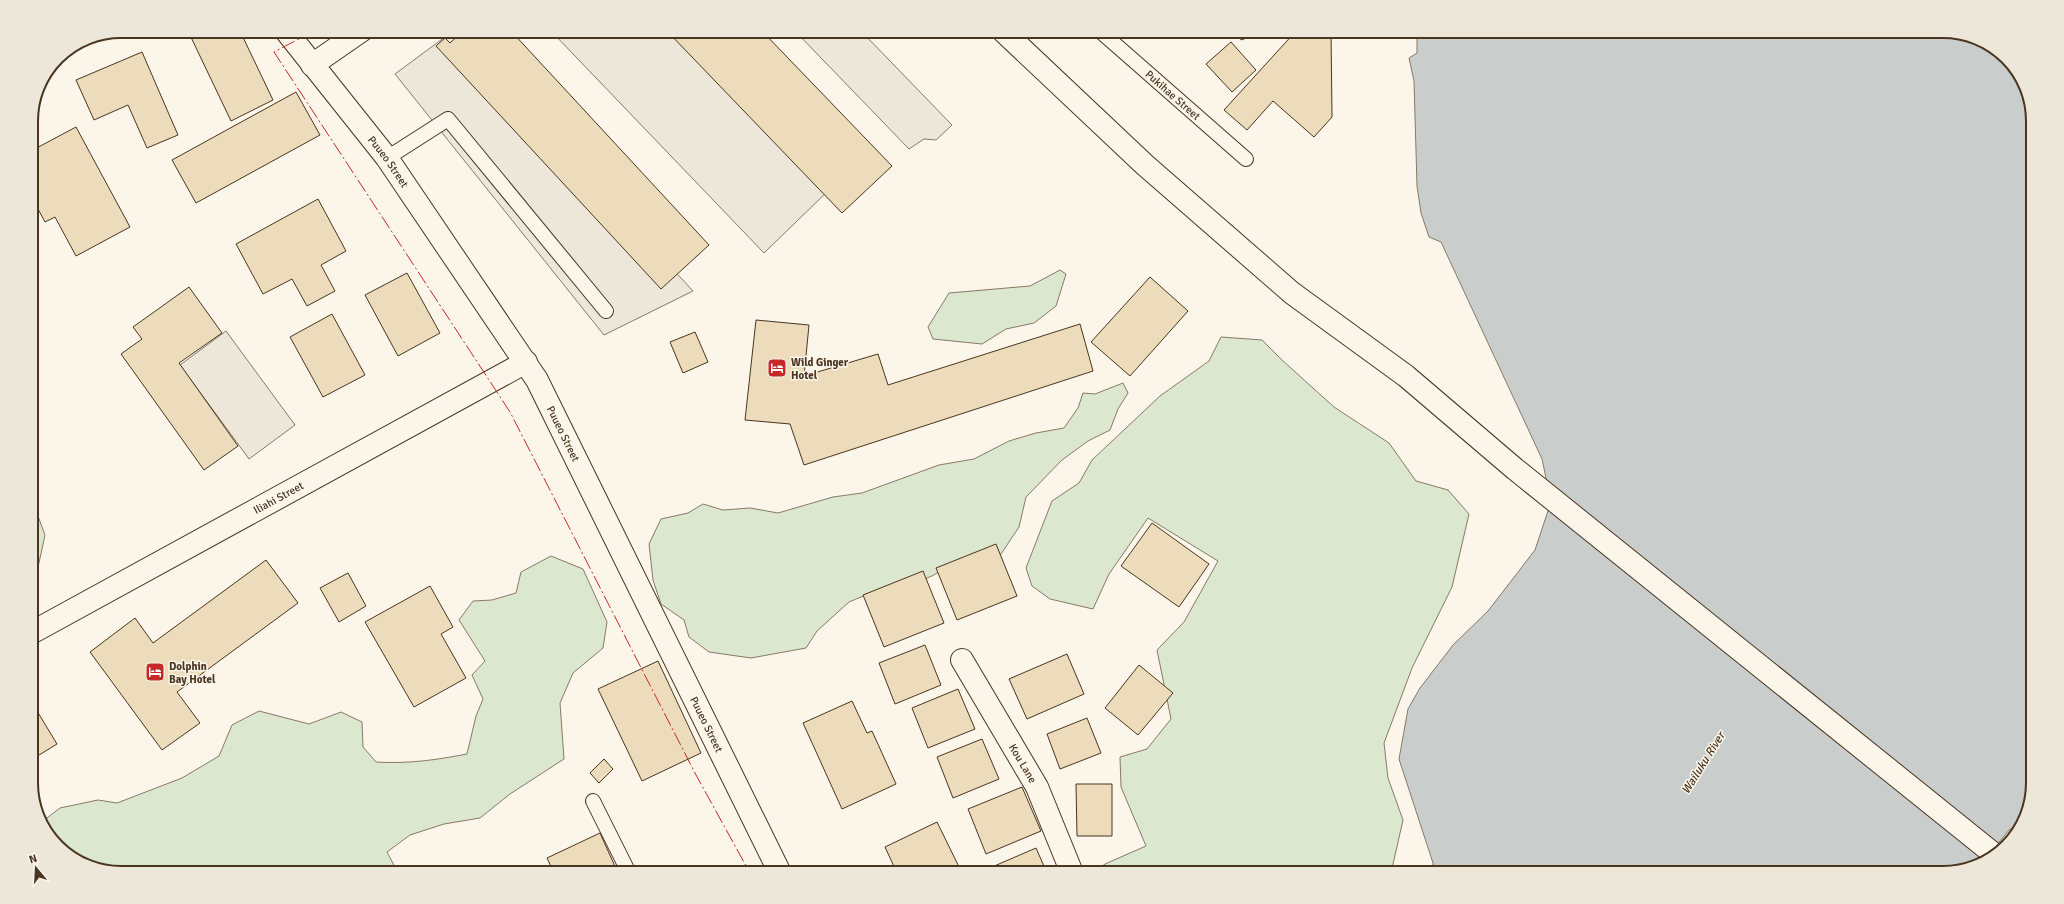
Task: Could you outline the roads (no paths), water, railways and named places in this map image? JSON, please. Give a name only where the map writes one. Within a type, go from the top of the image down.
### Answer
[{"type":"street","name":"Puueo Street","points":[[291,38],[387,158],[537,380],[777,866]]},
{"type":"street","points":[[312,65],[351,38]]},
{"type":"street","points":[[1010,38],[1145,165],[1292,293],[1406,376],[1515,469],[1990,851]]},
{"type":"street","name":"Iliahi Street","points":[[38,629],[526,362]]},
{"type":"street","name":"Kou Lane","points":[[962,660],[1037,787],[1069,866]]},
{"type":"lane","name":"Pukihae Street","points":[[1108,38],[1246,159]]},
{"type":"lane","points":[[387,158],[448,119],[606,311]]},
{"type":"lane","points":[[593,801],[626,866]]},
{"type":"water","name":"Wailuku River","points":[[1417,38],[1949,38],[1975,44],[1985,49],[1998,59],[2012,75],[2022,94],[2026,115],[2026,789],[2022,810],[2015,825],[1989,852],[1975,860],[1943,866],[1433,866],[1399,759],[1408,709],[1420,688],[1453,645],[1488,611],[1535,550],[1551,502],[1542,459],[1441,242],[1429,237],[1421,213],[1417,186],[1414,81],[1409,58],[1417,53]]},
{"type":"place","name":"Wild Ginger Hotel","points":[[777,368]]},
{"type":"place","name":"Dolphin Bay Hotel","points":[[155,672]]}]
